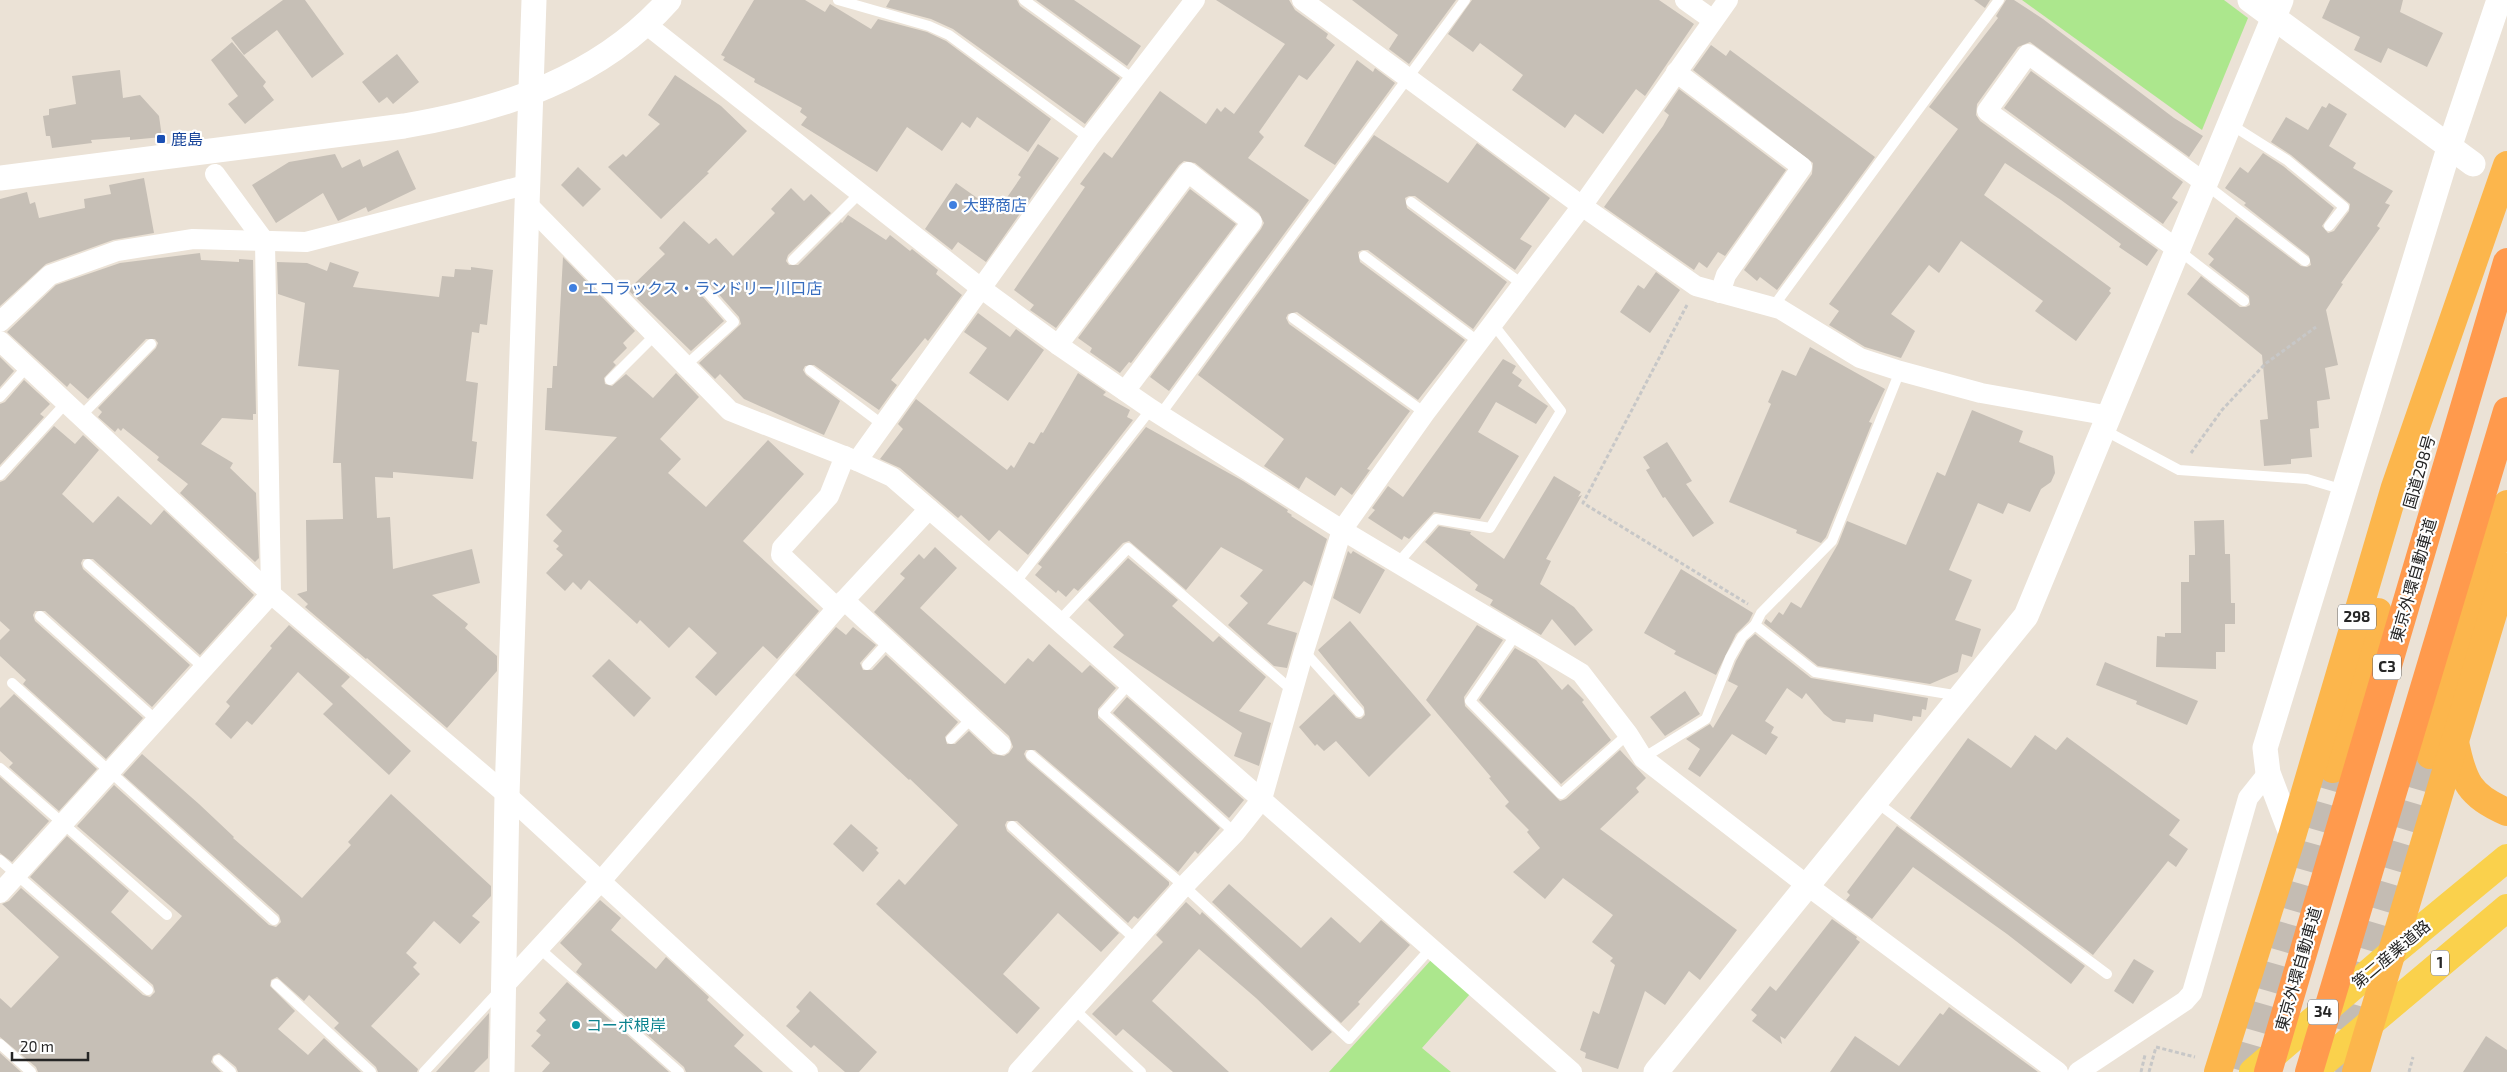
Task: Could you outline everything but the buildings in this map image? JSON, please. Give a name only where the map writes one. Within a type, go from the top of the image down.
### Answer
[{"type":"highway","name":"298","points":[[2218,1072],[2292,836],[2395,487],[2507,165]]},
{"type":"highway","name":"国道298号","points":[[2333,769],[2507,176]]},
{"type":"highway","name":"東京外環自動車道","points":[[2268,1072],[2507,262]]},
{"type":"highway","points":[[2311,1072],[2507,411]]},
{"type":"highway","points":[[2430,755],[2507,504]]},
{"type":"highway","points":[[2356,1072],[2455,742],[2502,595],[2507,567]]},
{"type":"highway","points":[[2455,742],[2461,773],[2475,794],[2491,805],[2507,812]]},
{"type":"main road","name":"第二産業道路","points":[[2253,1072],[2507,858]]},
{"type":"main road","name":"1","points":[[2372,1019],[2507,908]]},
{"type":"main road","name":"34","points":[[2311,1072],[2372,1019]]},
{"type":"street","points":[[502,1072],[507,795],[533,92],[534,0]]},
{"type":"street","points":[[0,178],[404,126],[457,117],[533,92],[580,70],[620,47],[647,25],[669,0]]},
{"type":"street","points":[[1001,745],[888,642],[780,555],[782,548],[829,496],[851,458],[882,425],[982,289],[1088,138],[1195,0]]},
{"type":"street","points":[[1302,0],[1582,206],[1696,286],[1780,309],[1860,358],[1981,393],[2107,423]]},
{"type":"street","points":[[1685,0],[1714,20]]},
{"type":"street","points":[[1018,1072],[1135,939],[1235,833],[1262,799],[1294,692],[1304,650],[1342,530],[1425,413],[1582,206],[1728,0]]},
{"type":"street","points":[[2250,0],[2278,9],[2473,164]]},
{"type":"street","points":[[2292,836],[2268,773],[2265,748],[2450,145],[2499,0]]},
{"type":"street","points":[[1656,1072],[2026,616],[2278,9]]},
{"type":"street","points":[[647,25],[982,289],[1058,345],[1155,412],[1342,530],[1581,673],[1628,734],[1643,758],[2044,1068]]},
{"type":"street","points":[[2177,249],[1987,111],[2028,54],[2205,184]]},
{"type":"street","points":[[1676,72],[1802,167],[1726,275],[1720,293]]},
{"type":"street","points":[[1058,345],[1188,172],[1252,222],[1125,391]]},
{"type":"street","points":[[0,893],[271,594],[265,242],[215,174]]},
{"type":"street","points":[[0,322],[50,275],[118,251],[193,239],[306,242],[528,195]]},
{"type":"street","points":[[528,195],[655,335],[730,411],[851,458],[892,478],[1130,683],[1572,1072]]},
{"type":"street","points":[[0,342],[271,594],[507,795],[808,1072]]},
{"type":"street","points":[[504,986],[600,882],[841,604],[929,509]]},
{"type":"street","points":[[2078,1072],[2185,1001],[2192,993],[2248,798],[2268,773]]},
{"type":"lane","points":[[838,0],[929,26],[949,36],[1088,138]]},
{"type":"lane","points":[[1024,0],[1133,79]]},
{"type":"lane","points":[[1015,583],[1155,412],[1465,0]]},
{"type":"lane","points":[[1774,307],[1999,0]]},
{"type":"lane","points":[[2230,124],[2287,160],[2344,207],[2329,226]]},
{"type":"lane","points":[[2205,184],[2305,261]]},
{"type":"lane","points":[[793,260],[860,193]]},
{"type":"lane","points":[[1411,202],[1522,284]]},
{"type":"lane","points":[[2177,249],[2244,301]]},
{"type":"lane","points":[[1364,256],[1479,342]]},
{"type":"lane","points":[[685,366],[734,322],[702,286]]},
{"type":"lane","points":[[1293,318],[1425,413]]},
{"type":"lane","points":[[1398,563],[1436,519],[1490,528],[1561,411],[1493,324]]},
{"type":"lane","points":[[610,380],[655,335]]},
{"type":"lane","points":[[0,475],[151,344]]},
{"type":"lane","points":[[0,397],[27,367]]},
{"type":"lane","points":[[810,370],[882,425]]},
{"type":"lane","points":[[1643,758],[1706,719],[1730,658],[1742,637],[1755,625],[1761,613],[1832,541],[1900,371]]},
{"type":"lane","points":[[2107,423],[2180,470],[2307,479],[2344,490]]},
{"type":"lane","points":[[1059,621],[1128,548],[1294,692]]},
{"type":"lane","points":[[88,564],[204,668]]},
{"type":"lane","points":[[40,616],[156,720]]},
{"type":"lane","points":[[1755,625],[1815,672],[1961,696]]},
{"type":"lane","points":[[1517,633],[1470,701],[1562,794],[1628,734]]},
{"type":"lane","points":[[867,665],[888,642]]},
{"type":"lane","points":[[1304,650],[1359,712]]},
{"type":"lane","points":[[12,683],[274,920]]},
{"type":"lane","points":[[1130,683],[1103,713],[1235,833]]},
{"type":"lane","points":[[951,739],[972,718]]},
{"type":"lane","points":[[1031,755],[1184,886],[1348,1039],[1431,948]]},
{"type":"lane","points":[[0,768],[167,915]]},
{"type":"lane","points":[[1876,802],[2107,974]]},
{"type":"lane","points":[[1012,826],[1135,939]]},
{"type":"lane","points":[[0,860],[148,990]]},
{"type":"lane","points":[[540,949],[679,1072]]},
{"type":"lane","points":[[276,984],[371,1072]]},
{"type":"lane","points":[[424,1072],[504,986]]},
{"type":"lane","points":[[1074,1009],[1141,1072]]},
{"type":"lane","points":[[0,1044],[31,1072]]},
{"type":"lane","points":[[218,1060],[231,1072]]},
{"type":"path","points":[[1696,286],[1664,352],[1583,503],[1761,613]]},
{"type":"path","points":[[2180,470],[2222,410],[2265,364],[2316,327]]},
{"type":"path","points":[[2149,1072],[2156,1047]]},
{"type":"path","points":[[2409,1072],[2413,1058]]},
{"type":"green space","points":[[2022,0],[2224,0],[2248,18],[2202,130]]},
{"type":"green space","points":[[1432,959],[1470,994],[1422,1048],[1451,1072],[1329,1072]]},
{"type":"tunnel","points":[[2336,1072],[2430,755]]},
{"type":"tunnel","points":[[2246,1072],[2333,769]]},
{"type":"place","name":"鹿島","points":[[161,139]]},
{"type":"place","name":"大野商店","points":[[953,205]]},
{"type":"place","name":"エコラックス・ランドリー川口店","points":[[573,288]]},
{"type":"place","name":"コーポ根岸","points":[[576,1025]]}]
